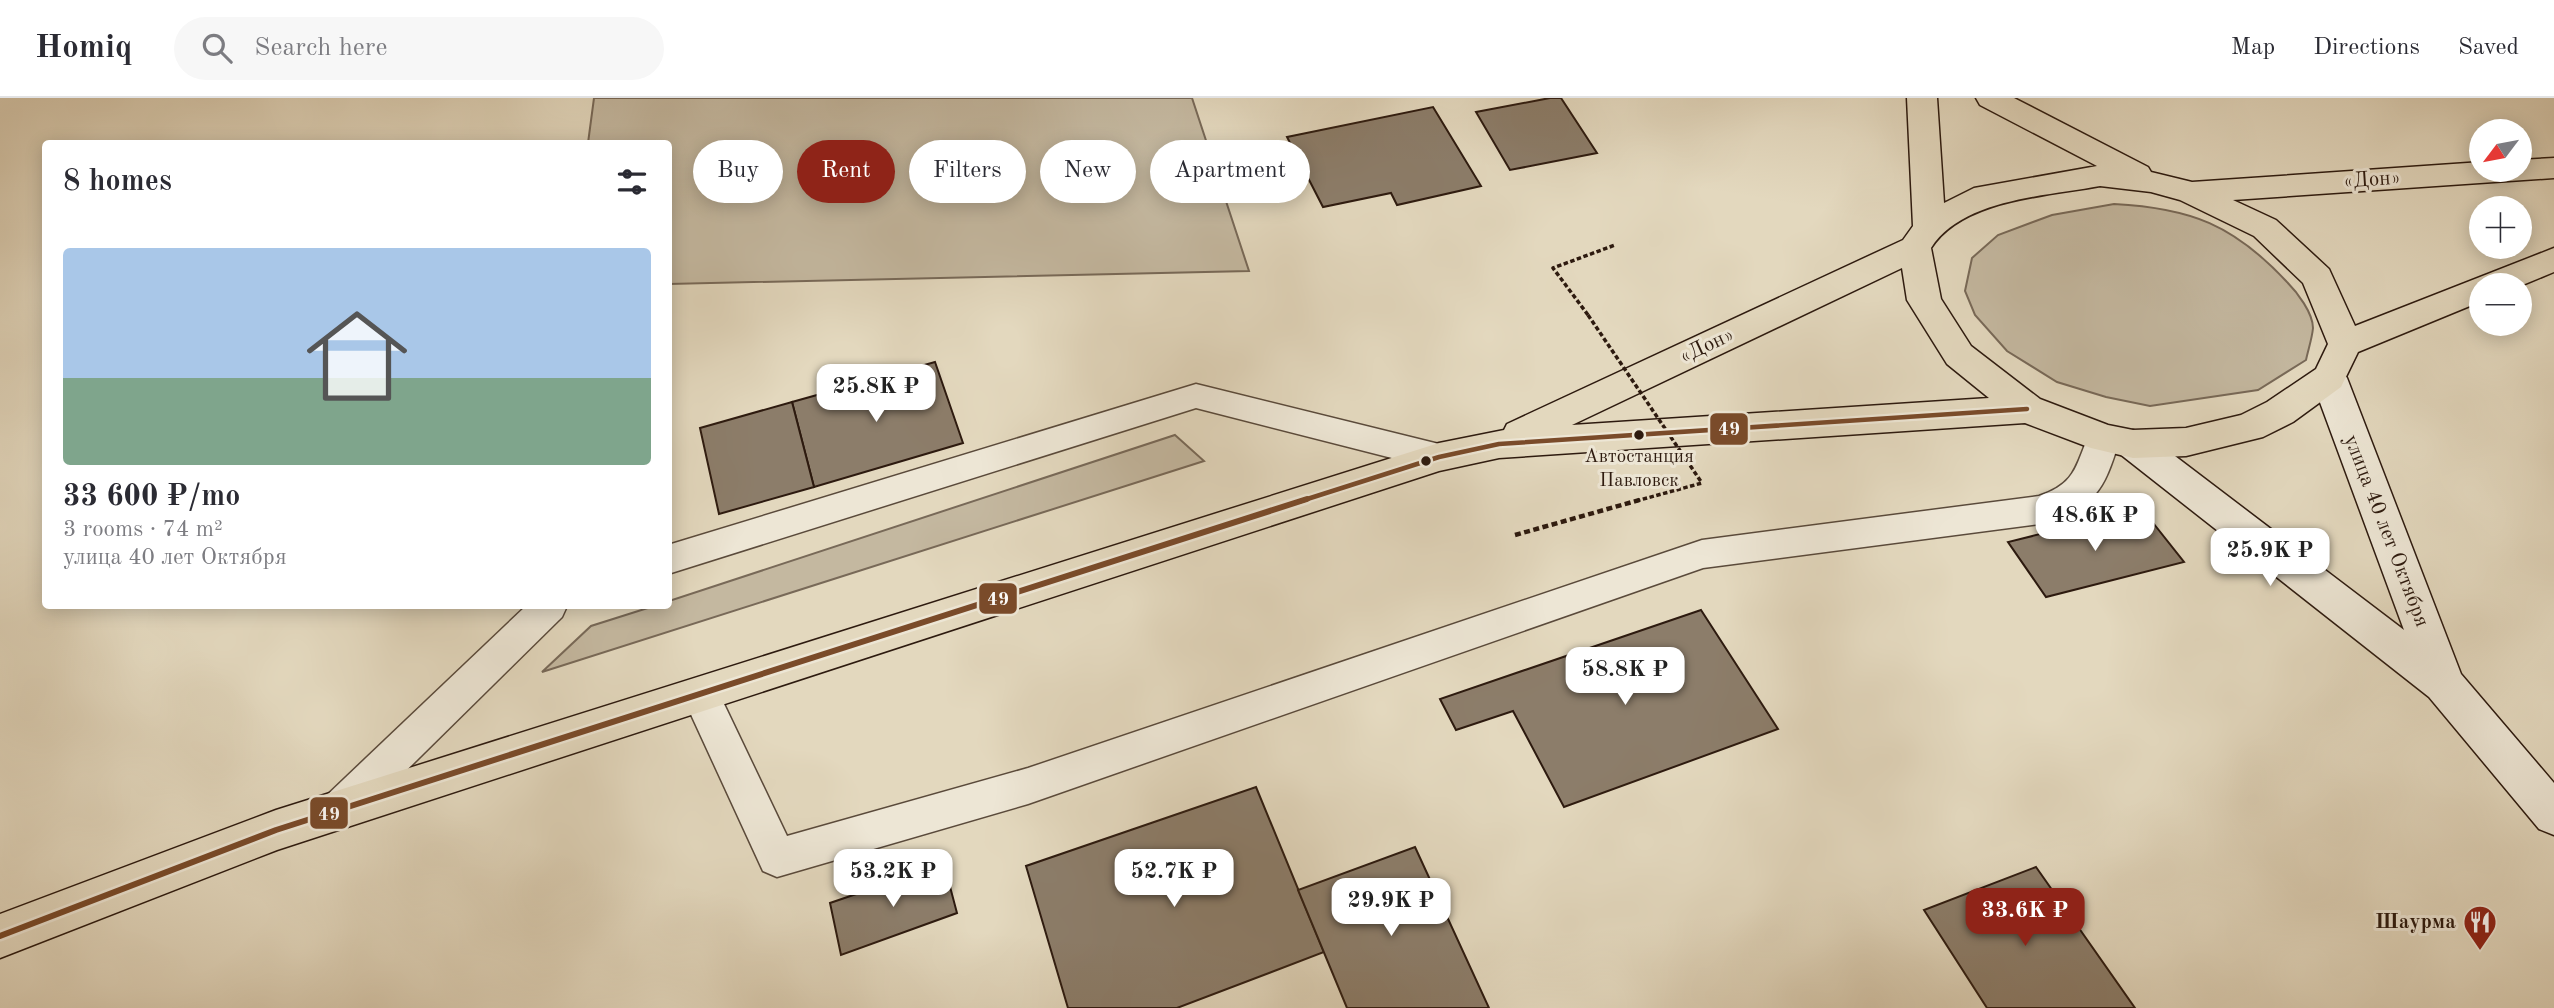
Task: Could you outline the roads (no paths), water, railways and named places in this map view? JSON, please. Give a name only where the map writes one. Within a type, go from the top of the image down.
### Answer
[{"type":"main road","points":[[1922,98],[1922,237]]},
{"type":"main road","points":[[1991,98],[2151,182]]},
{"type":"main road","name":"«Дон»","points":[[2190,192],[2554,168]]},
{"type":"main road","name":"«Дон»","points":[[1499,444],[1922,237],[1974,199],[2100,176],[2151,182],[2190,192],[2265,228],[2318,277],[2345,344]]},
{"type":"main road","name":"«Дон»","points":[[1922,237],[1924,300],[1959,355],[2027,409],[2118,441],[2186,442],[2250,427],[2280,412],[2329,378]]},
{"type":"main road","points":[[2519,273],[2554,259]]},
{"type":"main road","points":[[2329,378],[2345,344],[2469,293]]},
{"type":"main road","name":"«Дон»","points":[[0,936],[276,830],[1439,457],[1499,444],[2027,409]]},
{"type":"street","name":"улица 40 лет Октября","points":[[2329,378],[2444,684]]},
{"type":"street","name":"улица 40 лет Октября","points":[[2118,441],[2444,684],[2554,815]]},
{"type":"lane","points":[[672,558],[1196,396],[1439,457]]},
{"type":"lane","points":[[701,695],[777,858],[1028,786],[1702,554],[2039,510],[2070,500],[2091,478],[2118,441]]},
{"type":"lane","points":[[338,811],[547,609]]},
{"type":"place","name":"Автостанция Павловск","points":[[1639,435]]},
{"type":"place","name":"Шаурма","points":[[2480,952]]}]
